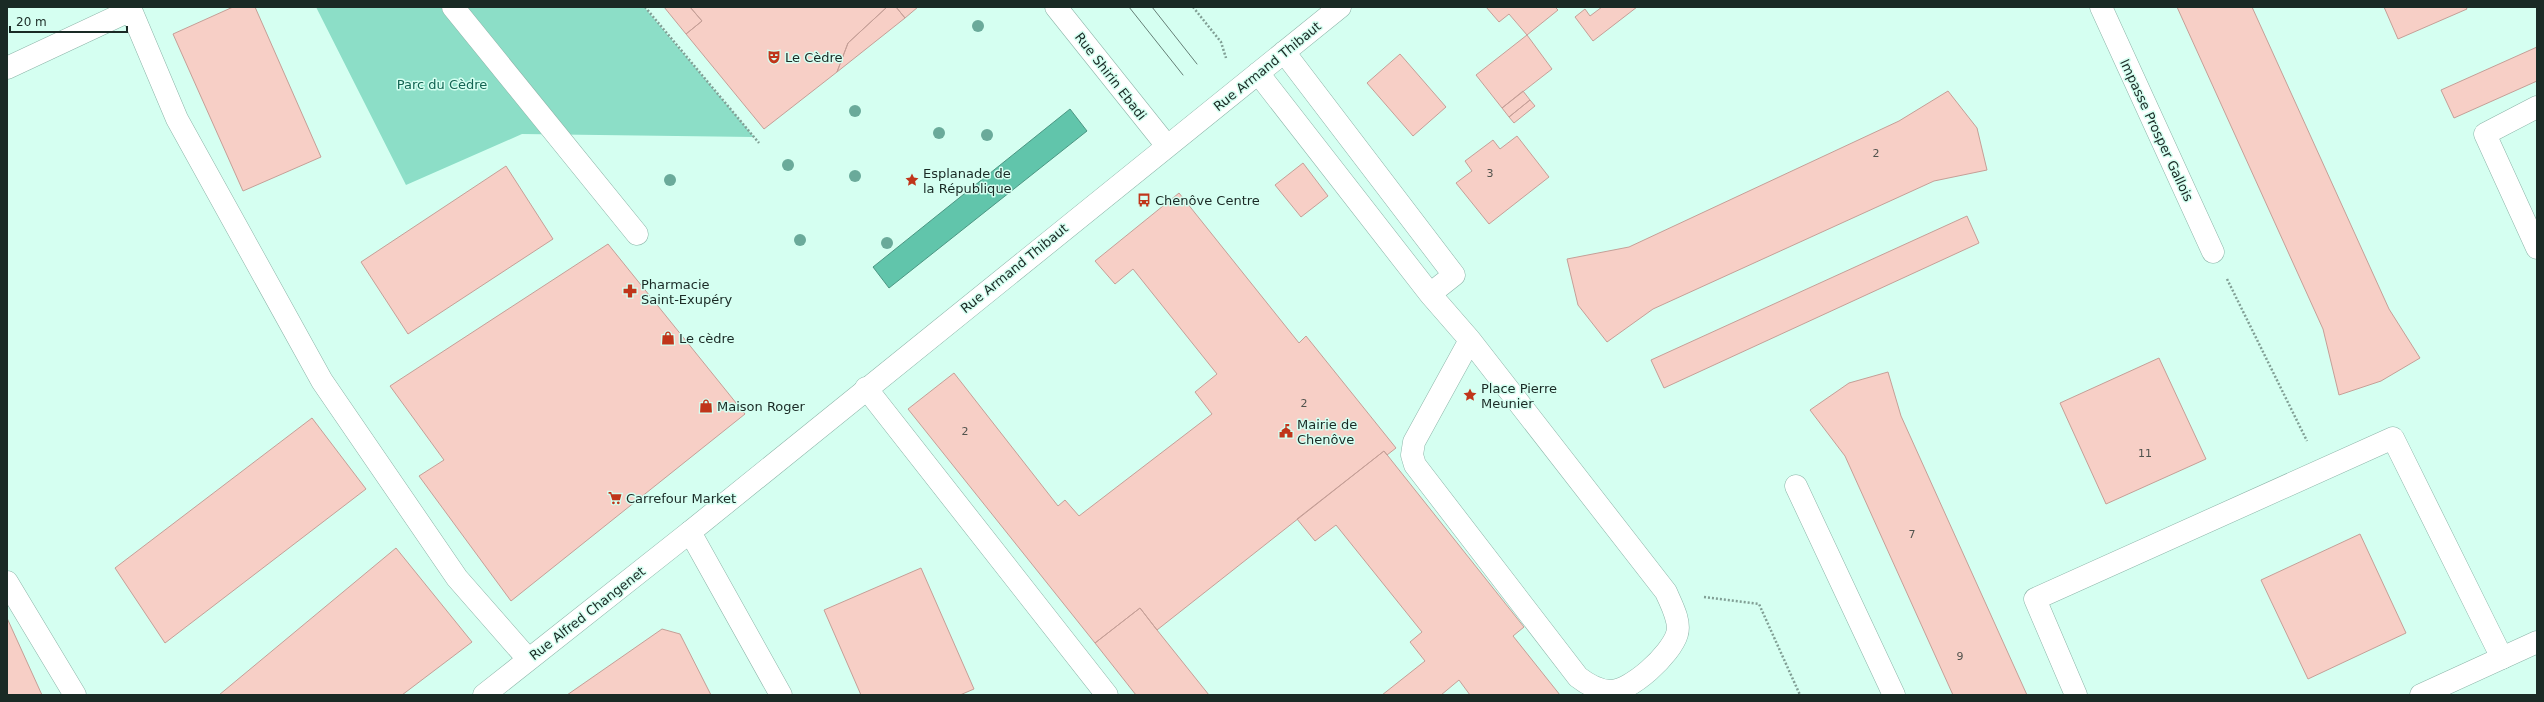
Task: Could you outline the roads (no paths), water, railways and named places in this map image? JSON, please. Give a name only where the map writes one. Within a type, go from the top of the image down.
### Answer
[{"type":"street","points":[[453,7],[637,234]]},
{"type":"street","name":"Rue Shirin Ebadi","points":[[1056,7],[1167,146]]},
{"type":"street","name":"Rue Armand Thibaut","points":[[690,532],[866,388],[1340,7]]},
{"type":"street","name":"Impasse Prosper Gallois","points":[[2101,7],[2213,252]]},
{"type":"street","points":[[7,68],[131,10],[177,119],[322,381],[457,578],[528,659]]},
{"type":"street","points":[[1284,52],[1454,275],[1430,294]]},
{"type":"street","points":[[1258,73],[1430,294],[1470,340],[1666,592],[1676,618],[1678,632],[1664,657],[1622,689],[1609,691],[1600,689],[1589,685],[1578,677],[1415,465],[1412,455],[1414,442],[1470,340]]},
{"type":"street","points":[[2537,107],[2484,134],[2537,248]]},
{"type":"street","points":[[866,388],[1107,695]]},
{"type":"street","points":[[2076,695],[2036,599],[2393,438],[2502,658]]},
{"type":"street","points":[[1796,486],[1894,695]]},
{"type":"street","points":[[690,532],[781,695]]},
{"type":"street","name":"Rue Alfred Changenet","points":[[484,695],[690,532]]},
{"type":"street","points":[[7,582],[75,695]]},
{"type":"street","points":[[2421,695],[2537,642]]},
{"type":"tram line","points":[[1129,7],[1183,75]]},
{"type":"tram line","points":[[1152,7],[1197,64]]},
{"type":"place","name":"Le Cèdre","points":[[774,57]]},
{"type":"place","name":"Esplanade de la République","points":[[912,180]]},
{"type":"place","name":"Chenôve Centre","points":[[1144,200]]},
{"type":"place","name":"Pharmacie Saint-Exupéry","points":[[630,291]]},
{"type":"place","name":"Le cèdre","points":[[668,338]]},
{"type":"place","name":"Place Pierre Meunier","points":[[1470,395]]},
{"type":"place","name":"Maison Roger","points":[[706,406]]},
{"type":"place","name":"Mairie de Chenôve","points":[[1286,431]]},
{"type":"place","name":"Carrefour Market","points":[[615,498]]},
{"type":"park label","name":"Parc du Cèdre","points":[[442,84]]}]
